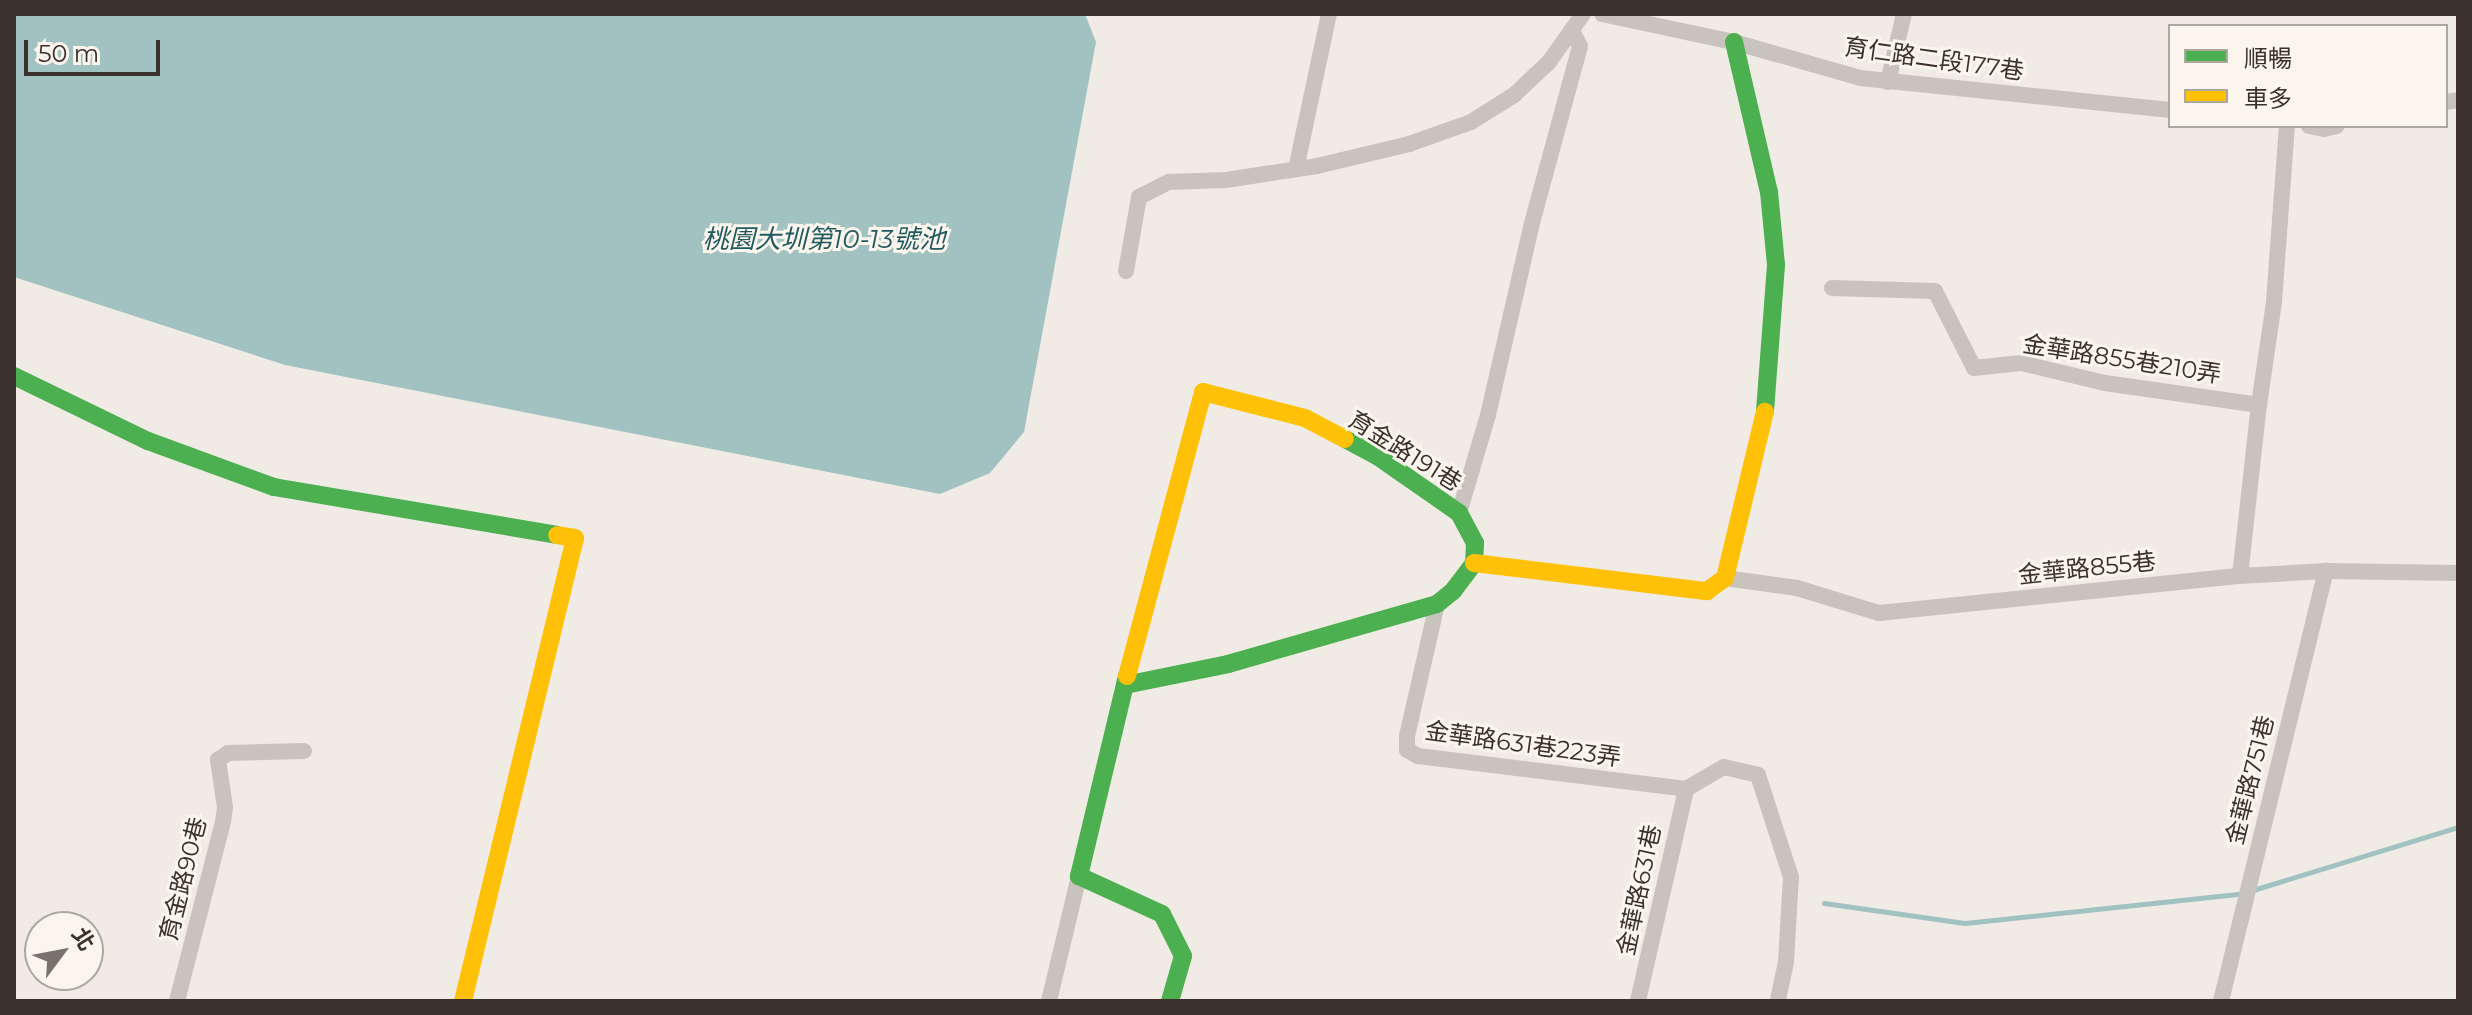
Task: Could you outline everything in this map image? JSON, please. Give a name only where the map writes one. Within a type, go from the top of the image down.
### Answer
[{"type":"street","points":[[1296,169],[1329,14]]},
{"type":"street","points":[[1126,271],[1139,197],[1169,182],[1226,180],[1296,169],[1409,144],[1471,122],[1514,95],[1549,62],[1583,14]]},
{"type":"street","name":"育仁路二段177巷","points":[[1602,14],[1734,42],[1860,78],[2168,110]]},
{"type":"street","points":[[1888,82],[1904,14]]},
{"type":"street","points":[[1459,513],[1488,415],[1532,223],[1580,46],[1572,31]]},
{"type":"street","points":[[1125,685],[1228,664],[1437,604],[1453,591],[1474,563],[1707,591],[1725,578],[1764,420],[1776,265],[1769,192],[1734,42]]},
{"type":"street","points":[[2240,576],[2274,302],[2287,128]]},
{"type":"street","name":"金華路855巷210弄","points":[[1832,288],[1935,291],[1974,368],[2021,363],[2105,383],[2259,405]]},
{"type":"street","points":[[14,376],[148,441],[274,487],[575,538],[463,1001]]},
{"type":"street","name":"育金路191巷","points":[[1079,876],[1125,685],[1203,392],[1305,418],[1377,456],[1459,513],[1475,543],[1474,563]]},
{"type":"street","name":"金華路855巷","points":[[1725,578],[1797,588],[1879,613],[2240,576],[2326,571],[2458,573]]},
{"type":"street","name":"金華路751巷","points":[[2221,1001],[2326,571]]},
{"type":"street","name":"金華路631巷223弄","points":[[1437,604],[1407,736],[1407,750],[1418,756],[1686,789]]},
{"type":"street","name":"育金路90巷","points":[[177,1001],[223,822],[225,807],[218,760],[228,753],[304,751]]},
{"type":"street","points":[[1686,789],[1724,767],[1758,775],[1791,877],[1786,962],[1778,1001]]},
{"type":"street","name":"金華路631巷","points":[[1638,1001],[1686,789]]},
{"type":"street","points":[[1049,1001],[1079,876],[1162,914],[1177,938],[1183,956],[1170,1001]]},
{"type":"water","name":"桃園大圳第10-13號池","points":[[14,14],[1085,14],[1096,42],[1024,432],[990,473],[940,494],[285,365],[14,277]]},
{"type":"waterway","points":[[2253,890],[2458,827]]},
{"type":"waterway","points":[[1824,903],[1965,923],[2244,893]]},
{"type":"traffic: fast","points":[[1734,42],[1769,192],[1776,265],[1765,412]]},
{"type":"traffic: fast","points":[[14,376],[148,441],[274,487],[557,535]]},
{"type":"traffic: fast","points":[[1125,685],[1228,664],[1437,604],[1453,591],[1474,563],[1475,543],[1459,513],[1377,456],[1345,439]]},
{"type":"traffic: fast","points":[[1127,676],[1079,876],[1162,914],[1183,956],[1170,1001]]},
{"type":"traffic: slow","points":[[1127,676],[1203,392],[1305,418],[1345,439]]},
{"type":"traffic: slow","points":[[1474,563],[1707,591],[1725,578],[1765,412]]},
{"type":"traffic: slow","points":[[463,1001],[575,538],[557,535]]}]
